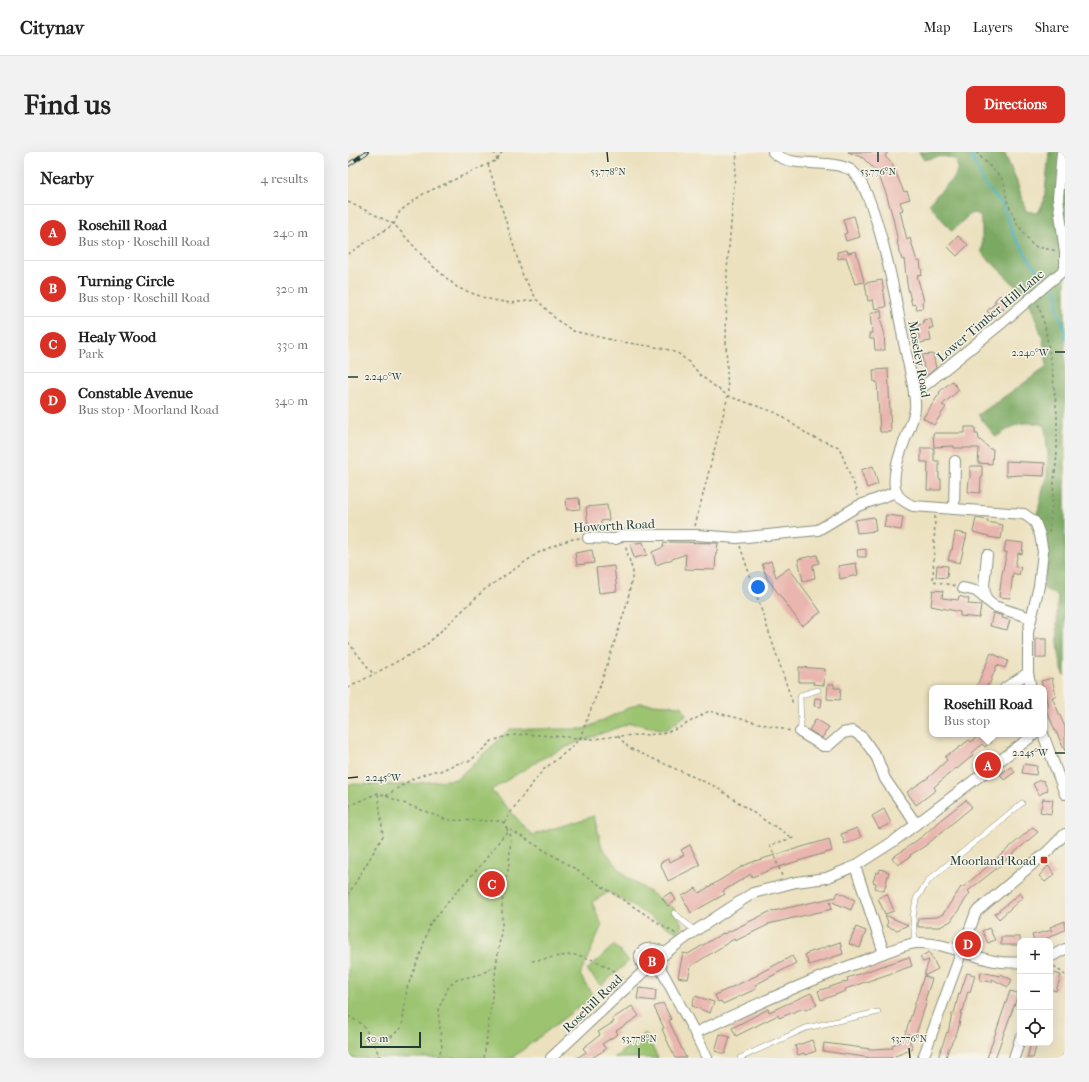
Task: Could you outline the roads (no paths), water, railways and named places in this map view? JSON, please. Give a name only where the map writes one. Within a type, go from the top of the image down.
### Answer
[{"type":"street","name":"Moseley Road","points":[[773,152],[777,156],[790,161],[831,164],[851,170],[862,182],[876,217],[888,267],[914,394],[915,413],[896,464],[896,492]]},
{"type":"street","name":"Lower Timber Hill Lane","points":[[914,394],[1064,270],[1064,253],[1058,198],[1062,152]]},
{"type":"street","points":[[954,509],[955,461]]},
{"type":"street","name":"Howorth Road","points":[[588,538],[616,539],[623,535],[737,538],[818,530],[858,506],[896,492]]},
{"type":"street","points":[[896,492],[902,500],[913,506],[1024,514],[1035,522],[1042,543],[1043,552],[1042,568],[1028,632],[1028,673],[1030,685]]},
{"type":"street","points":[[986,600],[984,586],[987,555]]},
{"type":"street","points":[[963,588],[976,591],[994,606],[1031,618]]},
{"type":"street","points":[[1010,685],[1028,673]]},
{"type":"street","points":[[800,732],[823,746],[828,746],[843,734],[853,731],[863,738],[877,758],[885,779],[916,824]]},
{"type":"street","name":"Rosehill Road","points":[[551,1058],[656,960],[695,931],[753,893],[796,882],[826,878],[855,866],[894,841],[1031,737]]},
{"type":"street","points":[[1044,737],[1065,794]]},
{"type":"street","points":[[923,1058],[976,912],[1048,851],[1065,834]]},
{"type":"street","points":[[855,866],[884,953]]},
{"type":"street","points":[[695,1033],[795,987],[884,953],[915,943],[937,943],[993,961],[1017,962]]},
{"type":"street","points":[[646,970],[641,964],[639,958],[641,952],[645,948],[658,949],[665,954]]},
{"type":"street","points":[[1053,958],[1065,949]]},
{"type":"street","points":[[656,960],[707,1058]]},
{"type":"street","points":[[1014,1058],[1018,1046]]},
{"type":"lane","points":[[800,732],[801,695],[818,690]]},
{"type":"lane","points":[[915,943],[913,917],[916,899],[929,880],[1022,804]]},
{"type":"lane","points":[[674,913],[695,931]]},
{"type":"lane","points":[[740,1058],[806,1028],[878,1012]]},
{"type":"waterway","points":[[970,152],[984,184],[1003,205],[1012,232],[1030,261],[1045,278]]},
{"type":"waterway","points":[[1054,288],[1058,292],[1057,310],[1064,327],[1065,338]]},
{"type":"railway","points":[[348,165],[367,152]]},
{"type":"place","name":"Rosehill Road","points":[[988,765]]},
{"type":"place","name":"Moorland Road","points":[[1044,860]]},
{"type":"place","name":"Healy Wood","points":[[492,884]]},
{"type":"place","name":"Constable Avenue","points":[[968,944]]},
{"type":"place","name":"Turning Circle","points":[[652,961]]}]
